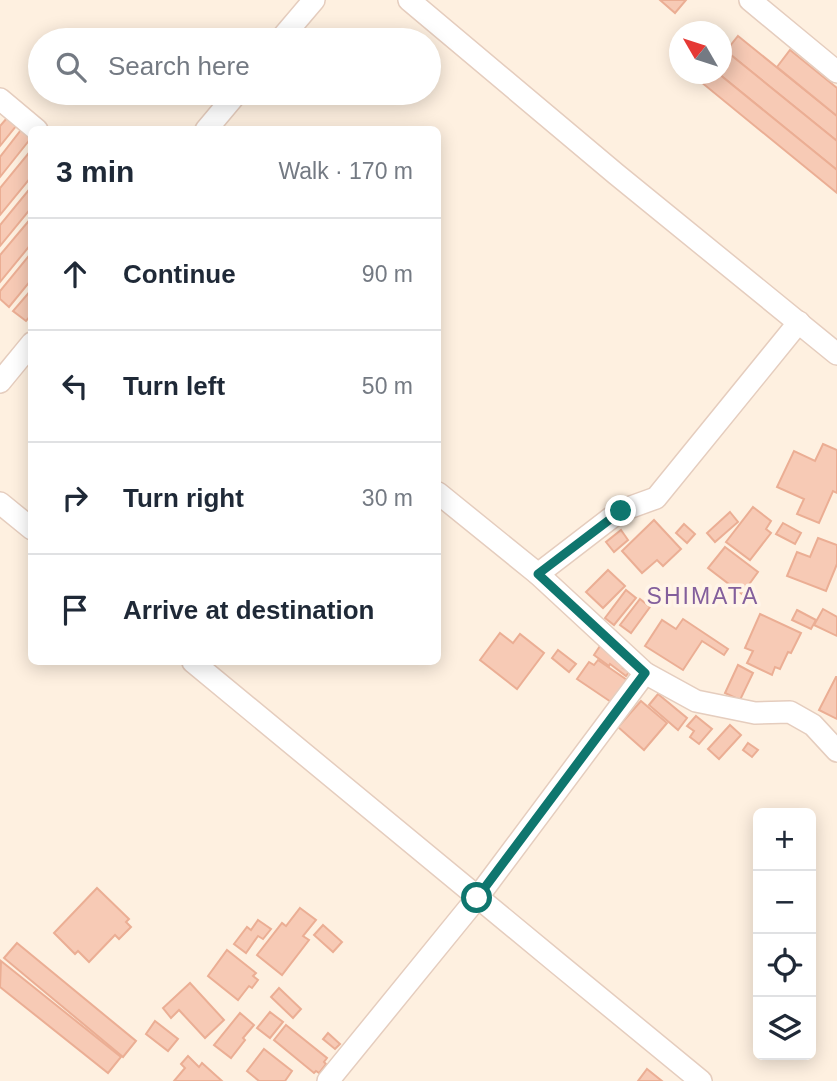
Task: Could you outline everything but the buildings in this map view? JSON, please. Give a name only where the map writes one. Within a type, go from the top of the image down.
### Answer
[{"type":"street","points":[[290,28],[314,0]]},
{"type":"street","points":[[409,0],[616,174],[837,354]]},
{"type":"street","points":[[750,0],[837,72]]},
{"type":"street","points":[[0,99],[32,126]]},
{"type":"street","points":[[209,126],[227,105]]},
{"type":"street","points":[[538,574],[621,511],[656,498],[799,322]]},
{"type":"street","points":[[0,382],[28,348]]},
{"type":"street","points":[[441,495],[538,574],[645,673],[696,701],[755,713],[790,712],[813,725],[837,751]]},
{"type":"street","points":[[0,503],[28,526]]},
{"type":"street","points":[[196,665],[701,1081]]},
{"type":"street","points":[[328,1081],[477,898],[645,673]]},
{"type":"district","name":"SHIMATA","points":[[703,596]]},
{"type":"route","points":[[477,898],[645,673],[538,574],[621,511]]}]
